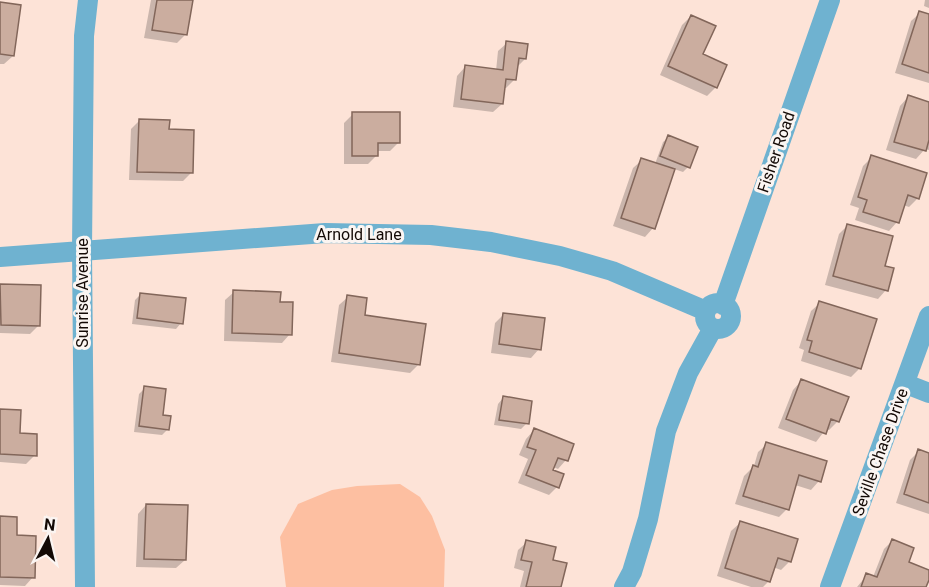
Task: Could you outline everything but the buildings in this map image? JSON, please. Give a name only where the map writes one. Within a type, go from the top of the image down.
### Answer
[{"type":"street","name":"Sunrise Avenue","points":[[85,587],[82,250],[84,36],[88,0]]},
{"type":"street","name":"Fisher Road","points":[[624,587],[632,572],[648,519],[666,431],[688,373],[714,315],[830,0]]},
{"type":"street","name":"Arnold Lane","points":[[0,257],[325,232],[431,235],[491,242],[560,256],[612,271],[714,315]]},
{"type":"street","name":"Seville Chase Drive","points":[[830,587],[929,316]]},
{"type":"street","points":[[906,384],[929,393]]},
{"type":"shaded area","points":[[400,484],[420,497],[432,516],[445,550],[444,587],[286,587],[280,537],[298,504],[332,490]]}]
